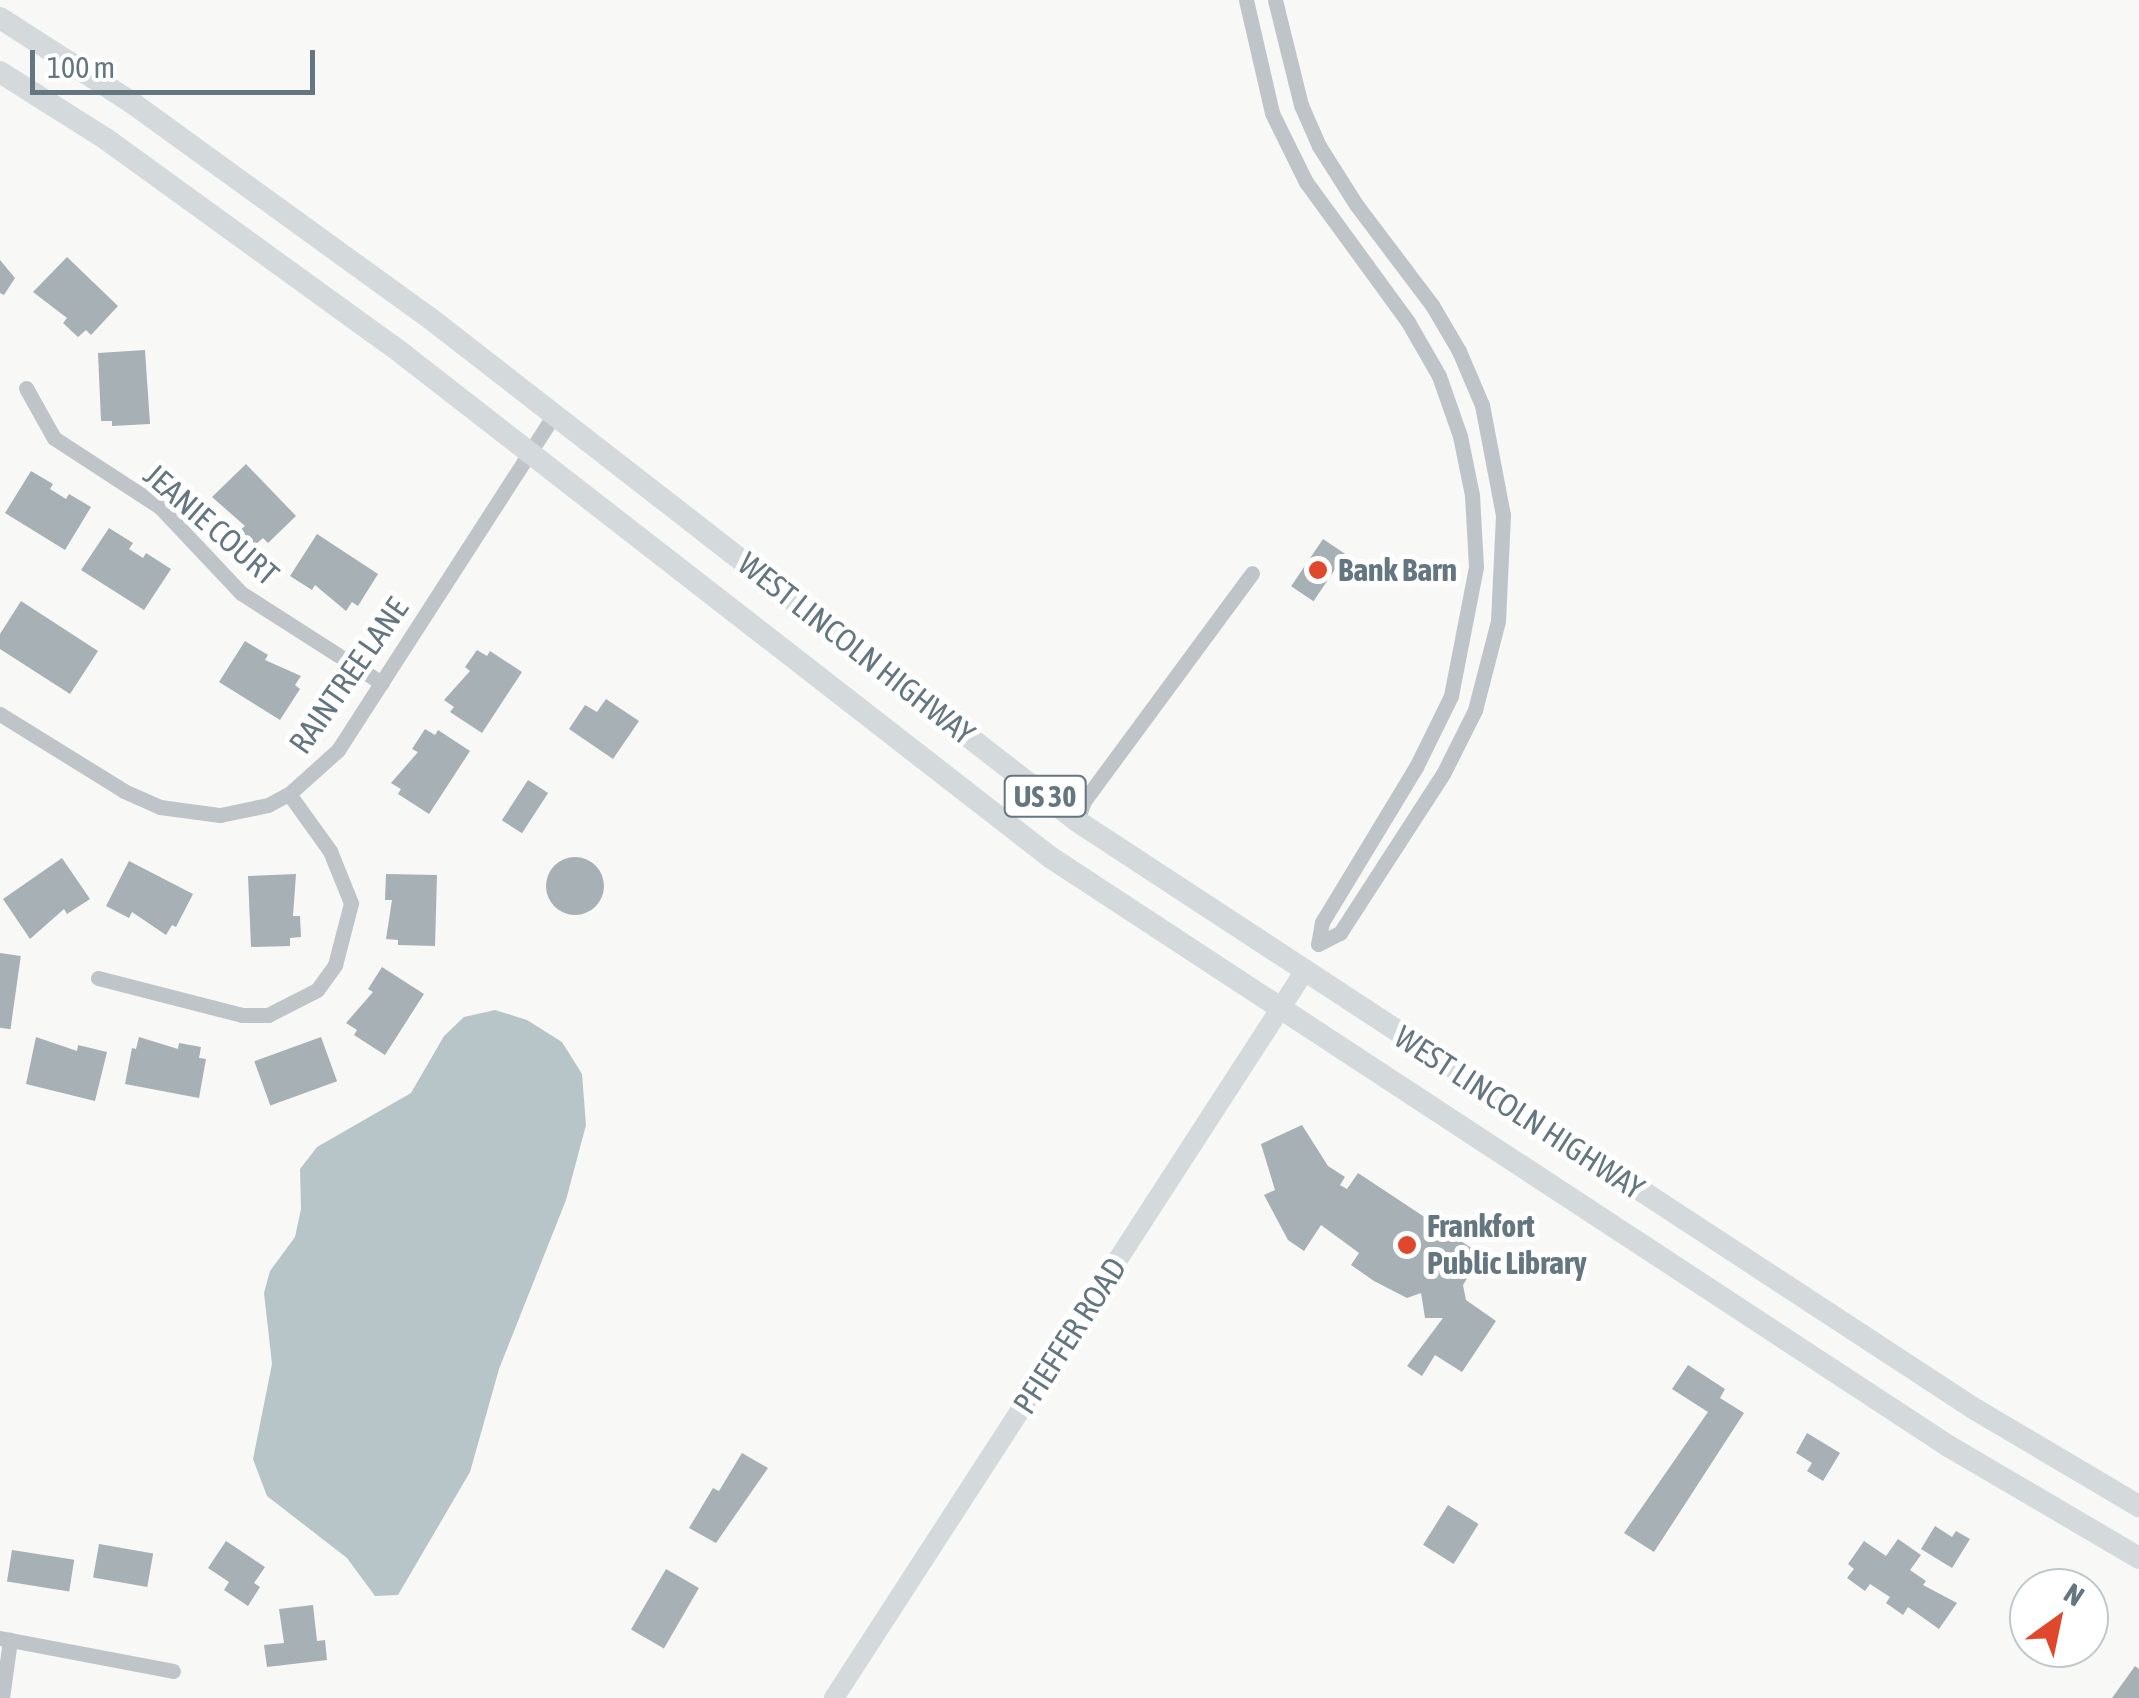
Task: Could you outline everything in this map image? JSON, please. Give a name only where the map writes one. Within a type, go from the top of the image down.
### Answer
[{"type":"main road","name":"WEST LINCOLN HIGHWAY","points":[[0,18],[232,173],[554,416],[1077,821],[1973,1408],[2139,1506]]},
{"type":"main road","name":"WEST LINCOLN HIGHWAY","points":[[0,72],[220,220],[530,453],[1050,857],[1950,1447],[2139,1558]]},
{"type":"street","points":[[1246,0],[1272,113],[1306,182],[1408,322],[1438,376],[1460,436],[1472,496],[1476,566],[1451,696],[1416,767],[1322,922],[1318,944],[1304,972]]},
{"type":"street","points":[[1275,0],[1300,105],[1320,146],[1357,206],[1432,305],[1459,351],[1482,405],[1503,515],[1498,621],[1475,710],[1444,774],[1340,933],[1318,944]]},
{"type":"street","name":"JEANIE COURT","points":[[26,388],[54,438],[160,508],[240,593],[382,683]]},
{"type":"street","name":"RAINTREE LANE","points":[[0,714],[124,791],[160,807],[220,815],[268,805],[289,794],[338,750],[554,416]]},
{"type":"street","points":[[1077,821],[1084,800],[1252,573]]},
{"type":"street","points":[[98,978],[242,1014],[268,1015],[317,990],[334,966],[351,903],[330,851],[289,794]]},
{"type":"street","name":"PFIEFFER ROAD","points":[[834,1698],[1304,972]]},
{"type":"street","points":[[2,1698],[5,1639],[173,1672]]},
{"type":"shaded area","points":[[495,1010],[527,1020],[562,1042],[582,1074],[586,1125],[566,1200],[499,1369],[470,1472],[398,1595],[375,1596],[347,1558],[267,1496],[253,1459],[272,1364],[264,1293],[270,1271],[295,1237],[301,1209],[300,1169],[317,1147],[411,1093],[444,1036],[464,1017]]},
{"type":"building","points":[[67,257],[118,306],[91,335],[86,330],[78,337],[63,323],[67,318],[33,292]]},
{"type":"building","points":[[0,260],[15,278],[4,295],[0,293]]},
{"type":"building","points":[[145,350],[150,424],[112,426],[112,421],[101,421],[98,353]]},
{"type":"building","points":[[246,464],[296,516],[268,543],[263,538],[255,545],[240,530],[245,526],[212,497]]},
{"type":"building","points":[[31,471],[53,484],[50,489],[66,499],[69,494],[91,507],[65,550],[5,513]]},
{"type":"building","points":[[109,528],[133,543],[129,549],[143,558],[146,553],[171,569],[144,610],[81,570]]},
{"type":"building","points":[[317,534],[378,574],[358,606],[352,602],[346,611],[315,585],[312,590],[290,576]]},
{"type":"building","name":"Bank Barn","points":[[1323,539],[1345,554],[1314,601],[1291,586]]},
{"type":"building","points":[[21,601],[98,651],[70,694],[0,649],[0,634]]},
{"type":"building","points":[[245,641],[268,655],[265,660],[301,676],[295,685],[300,689],[280,720],[219,682]]},
{"type":"building","points":[[477,650],[487,656],[490,651],[522,672],[482,733],[450,712],[454,707],[444,700],[470,671],[465,667]]},
{"type":"building","points":[[606,699],[639,721],[613,759],[569,729],[585,705],[597,712]]},
{"type":"building","points":[[425,729],[435,735],[438,730],[470,751],[429,814],[398,794],[401,789],[391,783],[418,752],[412,749]]},
{"type":"building","points":[[528,780],[548,793],[522,833],[502,820]]},
{"type":"building","points":[[575,857],[595,866],[604,886],[595,906],[575,915],[555,906],[546,886],[555,866]]},
{"type":"building","points":[[62,858],[90,899],[67,914],[64,909],[30,939],[3,899]]},
{"type":"building","points":[[129,861],[193,894],[176,927],[172,925],[166,935],[132,912],[129,918],[106,906]]},
{"type":"building","points":[[296,874],[293,916],[300,916],[301,937],[290,938],[290,946],[251,947],[248,876]]},
{"type":"building","points":[[386,874],[437,875],[435,946],[398,945],[398,940],[386,939],[392,900],[385,900]]},
{"type":"building","points":[[0,953],[21,956],[10,1029],[0,1028]]},
{"type":"building","points":[[382,967],[424,994],[385,1055],[354,1035],[357,1030],[346,1023],[373,992],[368,989]]},
{"type":"building","points":[[36,1037],[77,1051],[78,1045],[107,1052],[95,1101],[26,1084]]},
{"type":"building","points":[[139,1037],[178,1049],[179,1043],[201,1047],[199,1058],[206,1059],[199,1098],[125,1084],[132,1048],[136,1049]]},
{"type":"building","points":[[321,1037],[337,1081],[270,1105],[254,1061]]},
{"type":"building","name":"Frankfort Public Library","points":[[1302,1125],[1328,1166],[1345,1177],[1340,1185],[1347,1189],[1358,1173],[1482,1255],[1463,1285],[1466,1300],[1496,1321],[1462,1372],[1435,1355],[1422,1376],[1407,1366],[1443,1318],[1425,1318],[1421,1293],[1407,1298],[1374,1281],[1351,1265],[1359,1253],[1321,1225],[1304,1251],[1288,1240],[1264,1195],[1275,1190],[1261,1144]]},
{"type":"building","points":[[1688,1365],[1725,1389],[1720,1398],[1744,1413],[1654,1552],[1624,1533],[1708,1412],[1672,1389]]},
{"type":"building","points":[[1807,1433],[1840,1453],[1823,1481],[1807,1471],[1812,1463],[1796,1453]]},
{"type":"building","points":[[742,1453],[768,1468],[716,1543],[689,1528],[713,1488],[719,1491]]},
{"type":"building","points":[[1448,1505],[1479,1524],[1454,1564],[1423,1545]]},
{"type":"building","points":[[1935,1526],[1952,1537],[1956,1531],[1970,1539],[1952,1568],[1921,1549]]},
{"type":"building","points":[[1898,1539],[1921,1555],[1910,1570],[1926,1581],[1923,1585],[1957,1603],[1939,1629],[1908,1607],[1903,1615],[1886,1603],[1890,1597],[1870,1584],[1865,1591],[1847,1578],[1854,1569],[1848,1564],[1864,1541],[1886,1556]]},
{"type":"building","points":[[226,1541],[265,1567],[254,1583],[260,1587],[248,1606],[224,1590],[229,1582],[208,1568]]},
{"type":"building","points":[[99,1544],[153,1554],[147,1587],[93,1577]]},
{"type":"building","points":[[12,1550],[74,1560],[69,1591],[7,1582]]},
{"type":"building","points":[[666,1569],[699,1588],[664,1649],[631,1630]]},
{"type":"building","points":[[313,1605],[317,1641],[325,1640],[327,1660],[267,1667],[264,1645],[284,1643],[279,1609]]},
{"type":"building","points":[[2135,1666],[2139,1669],[2139,1698],[2112,1698]]},
{"type":"place","name":"Bank Barn","points":[[1318,570]]},
{"type":"place","name":"Frankfort Public Library","points":[[1407,1245]]}]
